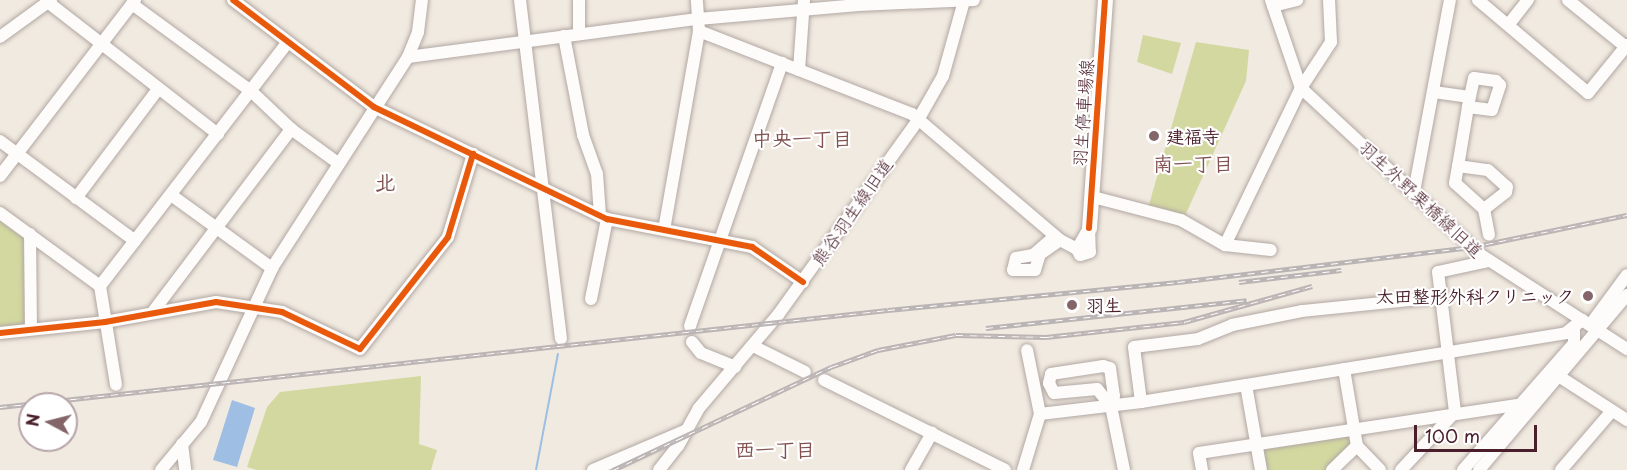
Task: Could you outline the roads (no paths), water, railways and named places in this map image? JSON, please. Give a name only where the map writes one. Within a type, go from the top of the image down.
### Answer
[{"type":"main road","name":"羽生停車場線","points":[[1089,228],[1093,197],[1105,0]]},
{"type":"street","points":[[233,0],[374,107],[603,217],[752,247],[803,282]]},
{"type":"street","points":[[161,470],[212,404],[272,268],[408,57],[418,32],[423,0]]},
{"type":"street","points":[[520,0],[545,188],[561,339]]},
{"type":"street","points":[[579,0],[579,34]]},
{"type":"street","points":[[664,230],[698,25],[697,0]]},
{"type":"street","points":[[408,57],[579,34],[698,25],[804,6],[967,0]]},
{"type":"street","name":"熊谷羽生線旧道","points":[[659,470],[687,430],[699,408],[753,346],[803,282],[918,120],[951,57],[967,0]]},
{"type":"street","points":[[1272,3],[1297,0]]},
{"type":"street","points":[[1225,245],[1301,88],[1331,42],[1329,0]]},
{"type":"street","points":[[1414,192],[1450,0]]},
{"type":"street","points":[[1478,0],[1588,93],[1626,46],[1568,0]]},
{"type":"street","points":[[1509,24],[1528,0]]},
{"type":"street","points":[[0,37],[50,2],[218,134]]},
{"type":"street","points":[[0,176],[133,2],[251,91],[291,129],[338,164]]},
{"type":"street","name":"羽生外野栗橋線旧道","points":[[1272,3],[1301,88],[1488,261],[1627,349]]},
{"type":"street","points":[[799,70],[804,6]]},
{"type":"street","points":[[698,25],[918,120],[1057,238],[1077,249],[1082,255],[1090,252],[1089,228]]},
{"type":"street","points":[[564,36],[583,135],[597,174],[603,217],[591,299]]},
{"type":"street","points":[[100,286],[287,43]]},
{"type":"street","points":[[690,326],[782,63]]},
{"type":"street","points":[[76,198],[158,89]]},
{"type":"street","points":[[1434,92],[1469,102],[1455,183],[1484,209],[1489,235]]},
{"type":"street","points":[[153,313],[291,129]]},
{"type":"street","points":[[0,141],[135,241]]},
{"type":"street","points":[[0,333],[105,322],[216,302],[255,305],[282,312],[360,349],[448,237],[473,154]]},
{"type":"street","points":[[1458,166],[1488,170],[1507,187],[1506,192],[1484,209]]},
{"type":"street","points":[[171,195],[272,268]]},
{"type":"street","points":[[1093,197],[1185,222],[1225,245],[1271,250]]},
{"type":"street","points":[[0,213],[100,286],[116,385]]},
{"type":"street","points":[[30,234],[31,329]]},
{"type":"street","points":[[1401,470],[1455,412],[1440,297],[1439,270],[1488,261]]},
{"type":"street","points":[[1479,470],[1560,377],[1591,326],[1627,275]]},
{"type":"street","points":[[1040,414],[1141,402],[1574,330],[1591,326],[1627,295]]},
{"type":"street","points":[[1141,402],[1134,347],[1198,339],[1236,324],[1302,311],[1440,297]]},
{"type":"street","points":[[1463,470],[1574,343],[1574,330]]},
{"type":"street","points":[[692,342],[701,353],[735,367]]},
{"type":"street","points":[[753,346],[805,372]]},
{"type":"street","points":[[1023,470],[1040,414],[1027,350]]},
{"type":"street","points":[[1111,406],[1097,389],[1054,393],[1049,383],[1051,374],[1108,367],[1113,377],[1111,406],[1124,470]]},
{"type":"street","points":[[1344,369],[1357,446],[1380,470]]},
{"type":"street","points":[[1560,377],[1627,420]]},
{"type":"street","points":[[824,380],[932,434],[983,465],[1005,470]]},
{"type":"street","points":[[1246,385],[1261,470]]},
{"type":"street","points":[[1202,470],[1199,453],[1455,412],[1522,404]]},
{"type":"street","points":[[1561,470],[1612,411]]},
{"type":"street","points":[[593,470],[687,430]]},
{"type":"street","points":[[911,470],[932,434]]},
{"type":"street","points":[[182,444],[185,470]]},
{"type":"street","points":[[1332,470],[1357,446]]},
{"type":"water","points":[[232,400],[255,408],[237,467],[213,460]]},
{"type":"waterway","points":[[536,470],[558,354]]},
{"type":"railway","points":[[0,407],[888,310],[1178,282],[1472,247],[1627,215]]},
{"type":"railway","points":[[1239,282],[1341,270]]},
{"type":"railway","points":[[613,470],[831,367],[878,350],[956,335],[1046,337],[1184,322],[1312,286]]},
{"type":"railway","points":[[986,328],[1246,300]]},
{"type":"place","name":"建福寺","points":[[1154,136]]},
{"type":"place","name":"太田整形外科クリニック","points":[[1588,296]]},
{"type":"place","name":"羽生","points":[[1072,305]]},
{"type":"district","name":"中央一丁目","points":[[802,138]]},
{"type":"district","name":"南一丁目","points":[[1193,163]]},
{"type":"district","name":"北","points":[[385,181]]},
{"type":"district","name":"西一丁目","points":[[775,449]]}]
